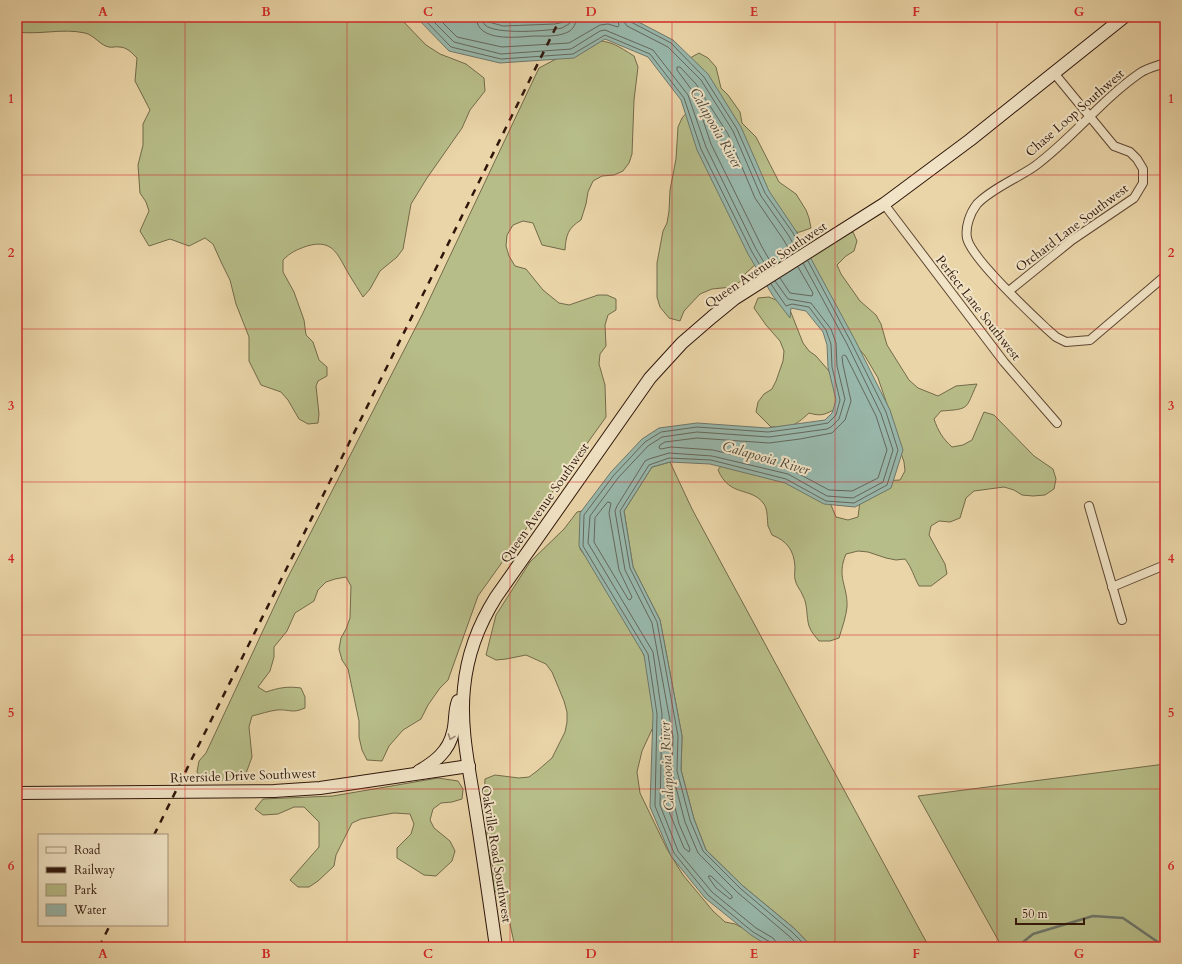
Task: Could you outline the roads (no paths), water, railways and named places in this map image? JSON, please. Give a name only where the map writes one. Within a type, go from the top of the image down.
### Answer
[{"type":"main road","name":"Queen Avenue Southwest","points":[[469,766],[463,714],[464,687],[470,656],[478,630],[496,597],[650,378],[682,344],[712,317],[734,300],[884,204],[970,140],[1124,17]]},
{"type":"main road","points":[[414,774],[432,764],[446,749],[454,732],[455,709],[464,687]]},
{"type":"main road","name":"Riverside Drive Southwest","points":[[17,793],[274,792],[320,788],[469,766]]},
{"type":"main road","name":"Oakville Road Southwest","points":[[469,766],[496,947]]},
{"type":"street","name":"Chase Loop Southwest","points":[[1165,63],[1141,72],[1089,117],[1063,143],[1034,166],[985,197],[971,214],[967,225],[967,239],[974,252],[1009,291],[1056,337],[1066,342],[1090,340],[1165,276]]},
{"type":"street","name":"Orchard Lane Southwest","points":[[1009,291],[1072,240],[1134,198],[1143,183],[1143,169],[1137,159],[1130,152],[1114,146],[1054,73]]},
{"type":"street","name":"Perfect Lane Southwest","points":[[884,204],[1004,362],[1057,423]]},
{"type":"street","points":[[1089,506],[1122,620]]},
{"type":"street","points":[[1112,587],[1165,564]]},
{"type":"water","name":"Calapooia River","points":[[416,17],[486,17],[503,22],[554,20],[571,17],[629,17],[673,40],[708,74],[741,127],[769,191],[796,231],[855,340],[890,410],[903,450],[891,488],[855,507],[824,504],[785,483],[710,464],[670,462],[652,467],[624,511],[633,567],[660,620],[682,736],[681,770],[694,819],[706,850],[743,886],[795,929],[812,947],[770,947],[751,935],[705,898],[671,856],[650,807],[653,714],[644,655],[579,546],[580,513],[611,472],[642,439],[659,428],[697,423],[767,428],[825,420],[832,413],[836,400],[828,367],[827,345],[823,332],[806,311],[791,308],[790,318],[773,296],[748,254],[697,150],[681,100],[648,57],[605,39],[574,58],[500,63],[449,51]]},
{"type":"waterway","points":[[1017,947],[1033,934],[1093,916],[1123,918],[1165,947]]},
{"type":"railway","points":[[154,834],[561,17]]},
{"type":"railway","points":[[99,947],[110,926]]}]
